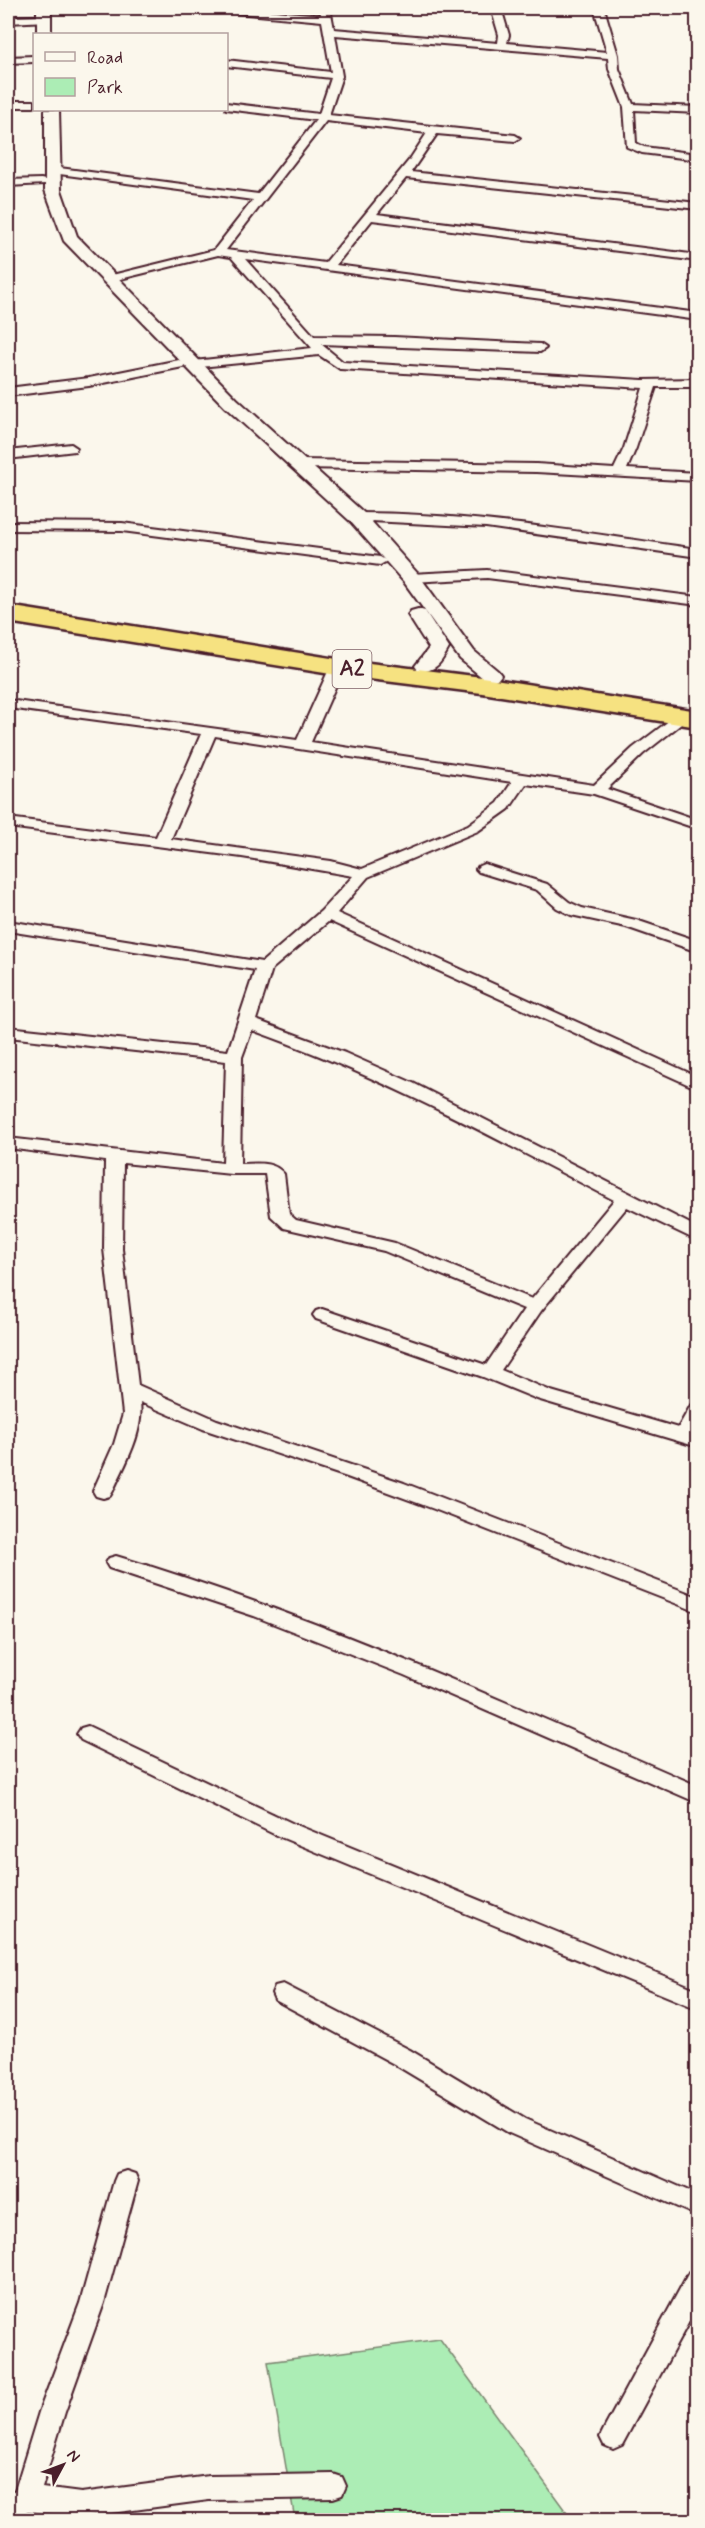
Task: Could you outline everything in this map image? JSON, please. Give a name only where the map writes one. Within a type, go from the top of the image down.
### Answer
[{"type":"highway","name":"A2","points":[[8,604],[337,667],[693,715]]},
{"type":"highway","name":"A2","points":[[8,614],[490,675],[693,715]]},
{"type":"street","points":[[54,8],[54,33]]},
{"type":"street","points":[[215,8],[326,13],[338,76],[322,118],[219,252]]},
{"type":"street","points":[[496,8],[504,35],[502,45]]},
{"type":"street","points":[[599,8],[613,55],[614,69],[629,107],[631,145],[642,150],[698,157]]},
{"type":"street","points":[[8,20],[44,13],[44,33]]},
{"type":"street","points":[[329,32],[613,55]]},
{"type":"street","points":[[8,60],[33,59]]},
{"type":"street","points":[[228,63],[338,76]]},
{"type":"street","points":[[8,104],[33,104]]},
{"type":"street","points":[[228,106],[434,131],[515,138]]},
{"type":"street","points":[[629,107],[698,110]]},
{"type":"street","points":[[41,111],[47,176],[70,238],[220,405],[343,518],[396,579],[439,648],[433,659],[425,666]]},
{"type":"street","points":[[52,111],[47,176],[41,190],[58,239],[186,365],[302,464],[357,517],[411,578],[467,655],[490,675]]},
{"type":"street","points":[[328,267],[434,131]]},
{"type":"street","points":[[402,174],[698,206]]},
{"type":"street","points":[[8,183],[47,176],[261,198]]},
{"type":"street","points":[[370,216],[698,258]]},
{"type":"street","points":[[108,279],[219,252],[698,317]]},
{"type":"street","points":[[234,254],[321,351],[340,365],[651,383],[698,383]]},
{"type":"street","points":[[312,340],[394,341],[540,348]]},
{"type":"street","points":[[8,377],[11,391],[89,382],[186,365],[321,351]]},
{"type":"street","points":[[620,472],[651,383]]},
{"type":"street","points":[[8,455],[71,448]]},
{"type":"street","points":[[302,464],[620,472],[698,477]]},
{"type":"street","points":[[357,517],[470,521],[536,528],[698,553]]},
{"type":"street","points":[[8,526],[122,527],[380,561]]},
{"type":"street","points":[[411,578],[487,574],[698,601]]},
{"type":"street","points":[[302,745],[337,667]]},
{"type":"street","points":[[8,718],[12,704],[522,778],[597,790],[698,825]]},
{"type":"street","points":[[597,790],[638,751],[693,715]]},
{"type":"street","points":[[161,843],[210,731]]},
{"type":"street","points":[[231,1169],[234,1057],[265,967],[327,914],[363,874],[473,828],[504,806],[522,778]]},
{"type":"street","points":[[8,822],[242,852],[331,866],[363,874]]},
{"type":"street","points":[[483,869],[542,887],[563,905],[577,912],[630,923],[698,947]]},
{"type":"street","points":[[327,914],[698,1084]]},
{"type":"street","points":[[8,926],[265,967]]},
{"type":"street","points":[[247,1022],[287,1036],[428,1096],[624,1199],[698,1235]]},
{"type":"street","points":[[8,1032],[234,1057]]},
{"type":"street","points":[[8,1143],[231,1169],[269,1169],[275,1174],[280,1216],[290,1224],[389,1247],[535,1307]]},
{"type":"street","points":[[103,1491],[124,1444],[132,1414],[113,1249],[114,1157]]},
{"type":"street","points":[[490,1373],[535,1307],[624,1199]]},
{"type":"street","points":[[322,1315],[490,1373],[544,1395],[690,1439],[698,1410]]},
{"type":"street","points":[[129,1388],[148,1399],[187,1414],[353,1472],[557,1548],[698,1605]]},
{"type":"street","points":[[116,1563],[261,1611],[411,1670],[698,1795]]},
{"type":"street","points":[[88,1734],[286,1830],[698,2000]]},
{"type":"street","points":[[283,1993],[402,2057],[517,2126],[698,2206]]},
{"type":"street","points":[[126,2181],[92,2303],[17,2503],[81,2505],[209,2488],[333,2486]]},
{"type":"street","points":[[613,2437],[698,2280]]},
{"type":"green space","points":[[440,2339],[572,2520],[295,2520],[268,2362]]}]
